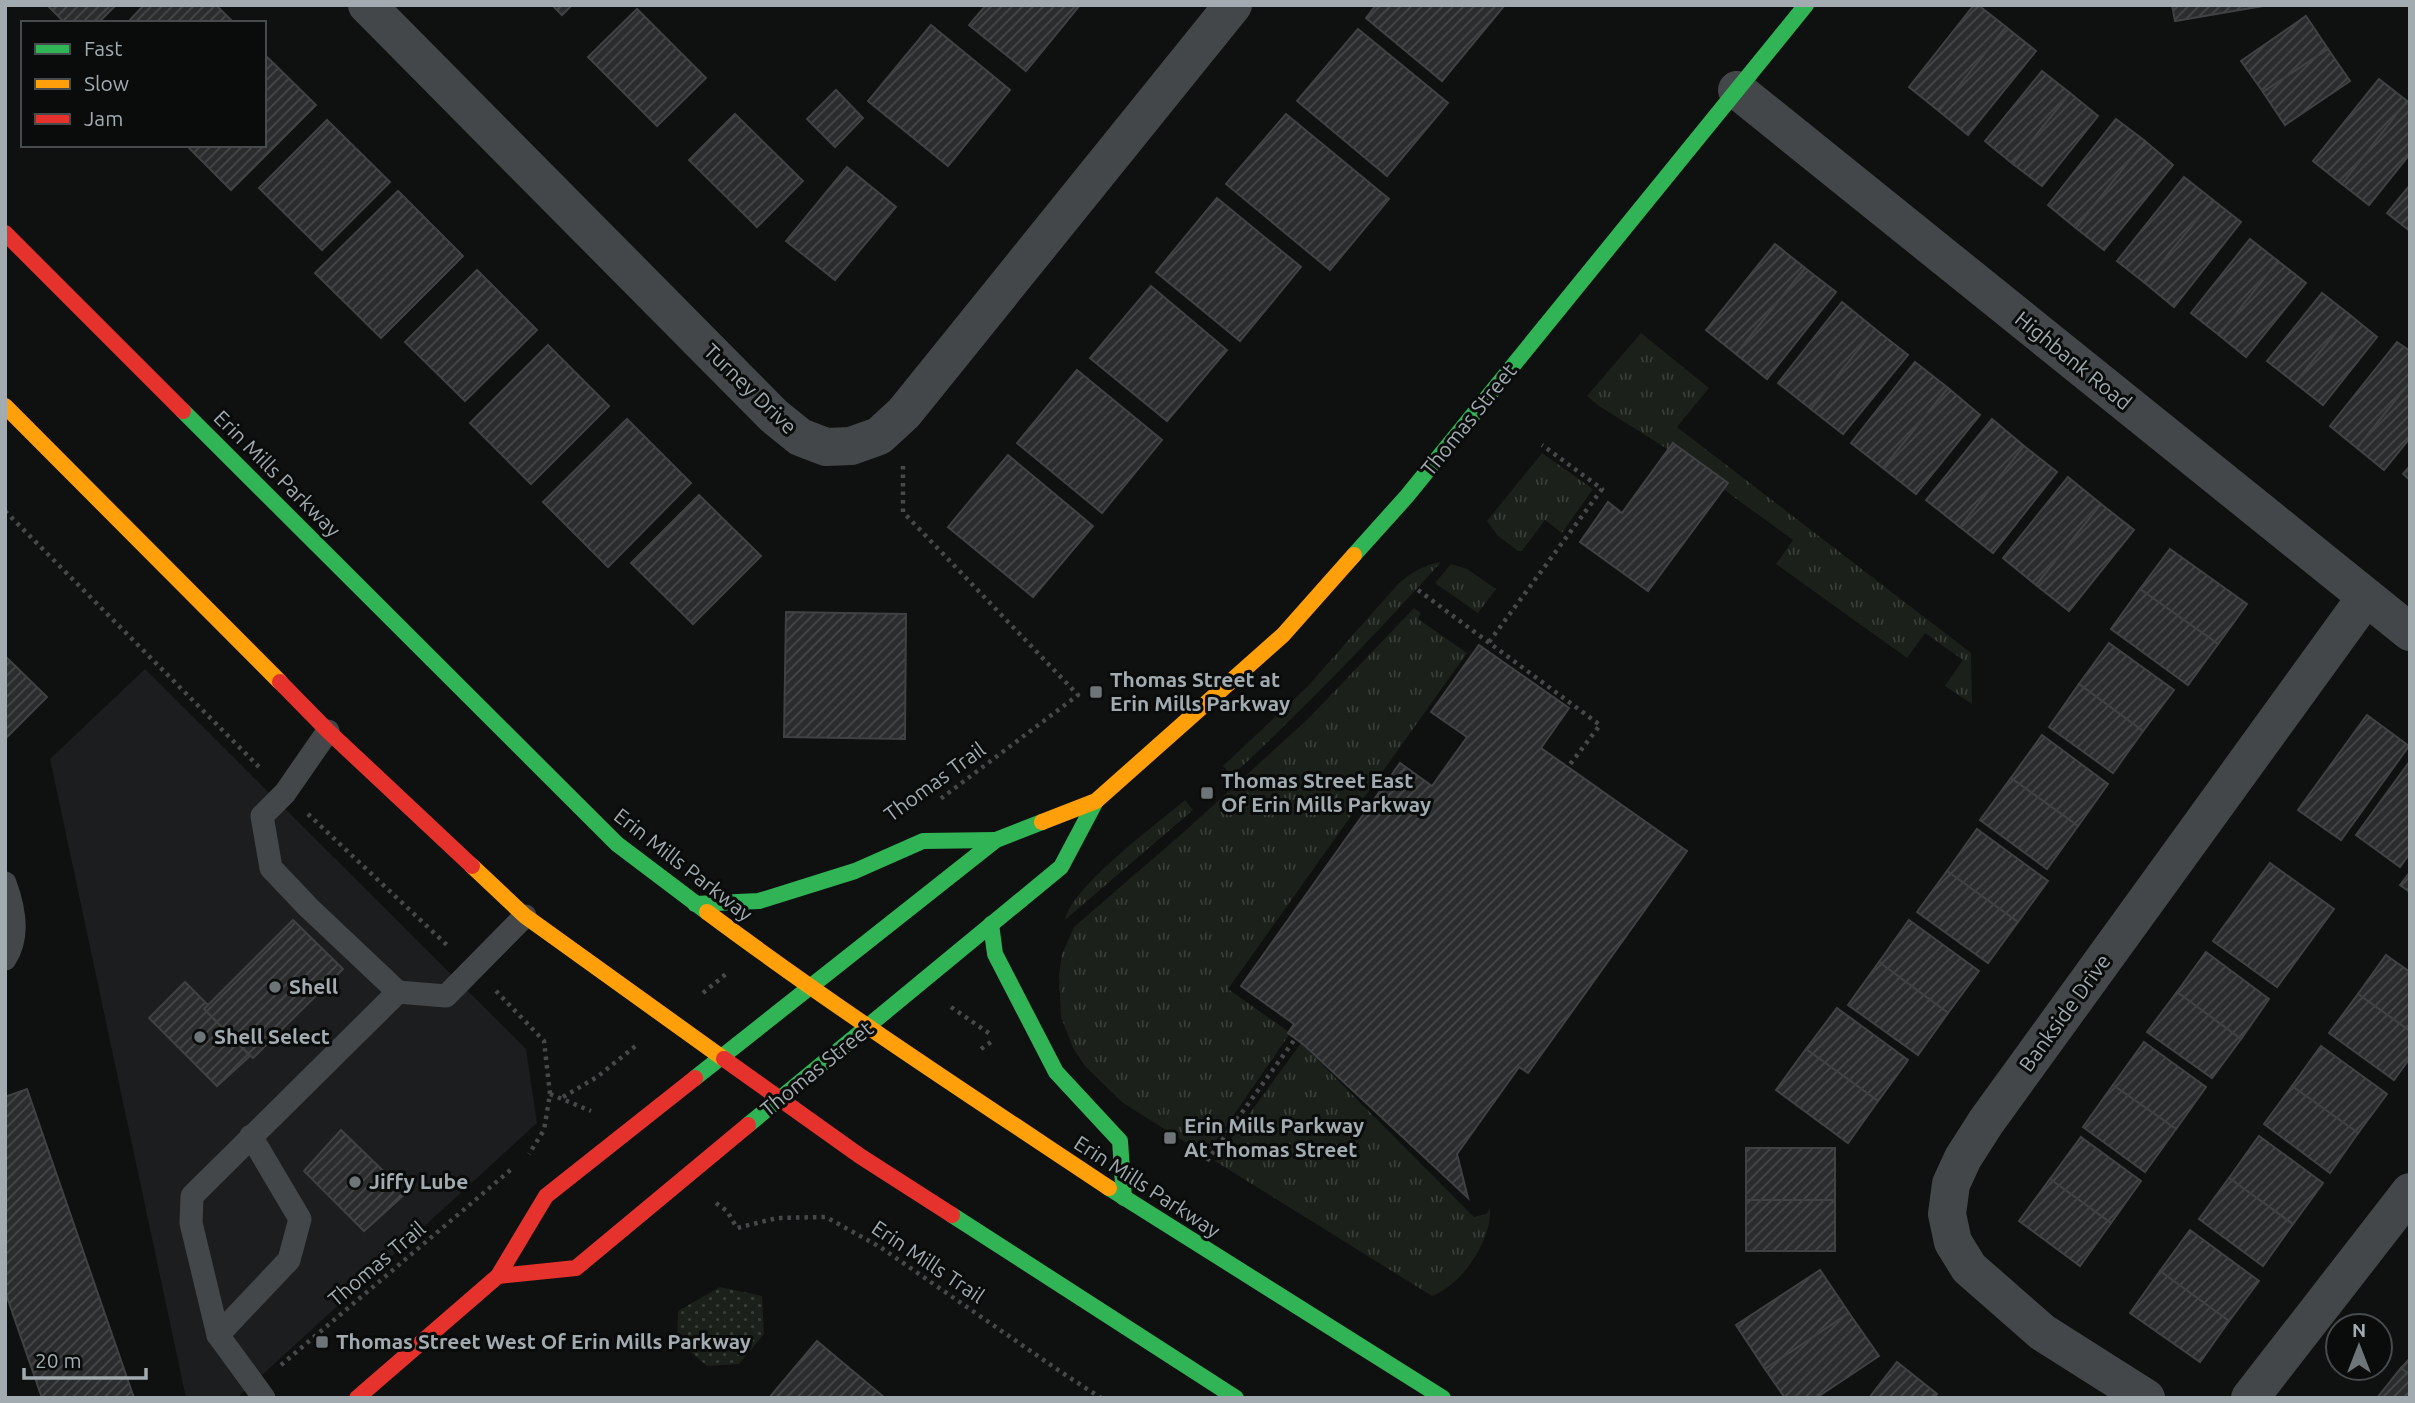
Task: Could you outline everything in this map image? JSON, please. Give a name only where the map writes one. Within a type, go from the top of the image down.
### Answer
[{"type":"street","name":"Turney Drive","points":[[367,5],[774,416],[800,437],[826,447],[851,446],[879,436],[904,413],[1233,5]]},
{"type":"street","name":"Thomas Street","points":[[357,1398],[498,1276],[546,1196],[996,840],[1096,801],[1283,635],[1407,496],[1806,5]]},
{"type":"street","name":"Highbank Road","points":[[1737,90],[2410,632]]},
{"type":"street","name":"Erin Mills Parkway","points":[[5,233],[617,844],[695,904],[869,1027],[1124,1198],[1443,1398]]},
{"type":"street","points":[[5,406],[328,731],[525,916],[860,1156],[1236,1398]]},
{"type":"street","name":"Bankside Drive","points":[[2146,1398],[2042,1332],[1969,1268],[1953,1242],[1947,1214],[1951,1184],[1963,1158],[1986,1122],[2366,597]]},
{"type":"street","name":"Thomas Street","points":[[498,1276],[576,1268],[1061,867],[1096,801]]},
{"type":"street","points":[[695,904],[759,901],[855,871],[923,841],[996,840]]},
{"type":"street","points":[[991,924],[995,954],[1056,1072],[1121,1140],[1124,1198]]},
{"type":"street","points":[[2249,1398],[2410,1192]]},
{"type":"lane","points":[[328,731],[285,793],[262,816],[271,868],[398,992],[446,996],[525,916]]},
{"type":"lane","points":[[5,883],[11,900],[14,923],[12,949],[5,959]]},
{"type":"lane","points":[[264,1398],[218,1335],[191,1223],[192,1196],[398,992]]},
{"type":"lane","points":[[218,1335],[289,1260],[300,1219],[251,1136]]},
{"type":"path","name":"Thomas Trail","points":[[904,413],[902,512],[1078,695],[934,804]]},
{"type":"path","points":[[1489,642],[1602,489],[1542,444]]},
{"type":"path","points":[[1418,590],[1600,724],[1568,767]]},
{"type":"path","points":[[943,1001],[996,1039]]},
{"type":"path","points":[[1207,1161],[1295,1039]]},
{"type":"path","points":[[562,1098],[597,1077]]},
{"type":"path","name":"Thomas Trail","points":[[290,1357],[532,1152],[544,1130],[550,1094],[562,1098]]},
{"type":"path","points":[[562,1098],[591,1111]]},
{"type":"path","name":"Erin Mills Trail","points":[[727,1211],[737,1228],[777,1218],[826,1217],[880,1247],[1101,1398]]},
{"type":"shaded area","points":[[145,669],[526,1049],[537,1123],[237,1398],[186,1398],[50,759]]},
{"type":"green space","points":[[1641,333],[1709,388],[1677,427],[1971,653],[1972,704],[1945,686],[1963,660],[1925,633],[1907,658],[1776,564],[1793,540],[1723,489],[1728,482],[1674,443],[1669,450],[1587,396]]},
{"type":"green space","points":[[1542,453],[1593,489],[1562,533],[1545,520],[1522,551],[1518,551],[1498,536],[1487,521]]},
{"type":"green space","points":[[1441,562],[1339,671],[1232,776],[1223,766],[1307,687],[1398,584],[1418,570]]},
{"type":"green space","points":[[1451,564],[1467,569],[1496,589],[1478,613],[1435,583]]},
{"type":"green space","points":[[1414,608],[1421,613],[1418,619],[1467,653],[1228,989],[1289,1032],[1289,1035],[1206,1155],[1123,1103],[1085,1066],[1073,1048],[1061,1017],[1059,975],[1062,954],[1074,927],[1310,717]]},
{"type":"green space","points":[[1185,800],[1193,810],[1065,920],[1071,906],[1098,874]]},
{"type":"green space","points":[[1301,1043],[1474,1217],[1486,1214],[1490,1209],[1486,1234],[1473,1260],[1454,1282],[1443,1290],[1432,1296],[1215,1161]]},
{"type":"green space","points":[[720,1287],[762,1296],[764,1334],[739,1364],[707,1366],[677,1340],[678,1311]]},
{"type":"building","points":[[47,5],[116,5],[100,21],[63,21]]},
{"type":"building","points":[[144,5],[216,5],[232,21],[129,21]]},
{"type":"building","points":[[552,5],[572,5],[562,15]]},
{"type":"building","points":[[986,5],[1080,5],[1026,71],[969,25]]},
{"type":"building","points":[[1376,5],[1504,6],[1442,81],[1366,18]]},
{"type":"building","points":[[1974,5],[1978,5],[2006,27],[1939,111],[1909,87]]},
{"type":"building","points":[[2172,5],[2269,5],[2175,21]]},
{"type":"building","points":[[637,9],[706,78],[657,126],[588,57]]},
{"type":"building","points":[[2306,16],[2328,49],[2263,92],[2241,61]]},
{"type":"building","points":[[931,25],[1010,90],[948,166],[868,101]]},
{"type":"building","points":[[2006,27],[2036,51],[1968,135],[1939,111]]},
{"type":"building","points":[[1358,29],[1448,103],[1387,176],[1297,101]]},
{"type":"building","points":[[2328,49],[2350,81],[2285,125],[2263,92]]},
{"type":"building","points":[[266,56],[316,105],[231,190],[188,147],[266,147]]},
{"type":"building","points":[[2042,71],[2070,93],[2013,164],[1985,141]]},
{"type":"building","points":[[2379,79],[2407,101],[2342,184],[2313,161]]},
{"type":"building","points":[[836,90],[863,118],[835,147],[807,119]]},
{"type":"building","points":[[2070,93],[2098,116],[2042,186],[2013,164]]},
{"type":"building","points":[[2407,101],[2410,103],[2410,154],[2369,205],[2342,184]]},
{"type":"building","points":[[735,114],[803,181],[757,227],[689,160]]},
{"type":"building","points":[[1286,114],[1389,199],[1330,270],[1226,184]]},
{"type":"building","points":[[2116,119],[2145,141],[2076,228],[2048,205]]},
{"type":"building","points":[[327,120],[390,182],[322,250],[259,188]]},
{"type":"building","points":[[2145,141],[2173,165],[2104,250],[2076,228]]},
{"type":"building","points":[[847,167],[896,207],[835,280],[786,241]]},
{"type":"building","points":[[2184,177],[2213,200],[2145,283],[2117,261]]},
{"type":"building","points":[[2410,185],[2410,231],[2387,213]]},
{"type":"building","points":[[398,191],[463,256],[381,338],[315,273]]},
{"type":"building","points":[[1217,198],[1301,267],[1240,341],[1156,272]]},
{"type":"building","points":[[2213,200],[2241,222],[2174,307],[2145,283]]},
{"type":"building","points":[[2250,239],[2278,261],[2219,335],[2191,313]]},
{"type":"building","points":[[1775,244],[1805,268],[1736,354],[1706,330]]},
{"type":"building","points":[[2278,261],[2306,283],[2246,357],[2219,335]]},
{"type":"building","points":[[1805,268],[1836,292],[1767,379],[1736,354]]},
{"type":"building","points":[[477,270],[537,330],[465,401],[405,342]]},
{"type":"building","points":[[1151,286],[1227,350],[1167,421],[1090,358]]},
{"type":"building","points":[[2322,293],[2350,315],[2295,383],[2267,361]]},
{"type":"building","points":[[1842,302],[1875,329],[1811,409],[1778,383]]},
{"type":"building","points":[[2350,315],[2377,337],[2323,405],[2295,383]]},
{"type":"building","points":[[1875,329],[1908,355],[1843,434],[1811,409]]},
{"type":"building","points":[[2397,342],[2410,351],[2410,382],[2357,448],[2330,426]]},
{"type":"building","points":[[548,345],[609,406],[531,484],[470,423]]},
{"type":"building","points":[[1915,362],[1948,388],[1883,468],[1851,443]]},
{"type":"building","points":[[1077,370],[1162,440],[1102,513],[1017,443]]},
{"type":"building","points":[[2410,382],[2410,438],[2384,470],[2357,448]]},
{"type":"building","points":[[1948,388],[1980,415],[1916,494],[1883,468]]},
{"type":"building","points":[[627,419],[691,483],[608,567],[543,502]]},
{"type":"building","points":[[1992,419],[2024,446],[1960,527],[1926,500]]},
{"type":"building","points":[[1673,443],[1728,483],[1648,591],[1580,542],[1608,502],[1622,513]]},
{"type":"building","points":[[2024,446],[2057,472],[1993,553],[1960,527]]},
{"type":"building","points":[[1008,455],[1093,526],[1033,597],[948,527]]},
{"type":"building","points":[[2410,466],[2410,480],[2403,474]]},
{"type":"building","points":[[2068,477],[2101,504],[2036,585],[2003,558]]},
{"type":"building","points":[[699,495],[761,556],[693,624],[631,563]]},
{"type":"building","points":[[2101,504],[2134,530],[2069,611],[2036,585]]},
{"type":"building","points":[[2170,549],[2247,604],[2218,644],[2140,589]]},
{"type":"building","points":[[2140,589],[2218,644],[2188,685],[2111,629]]},
{"type":"building","points":[[786,612],[906,614],[905,739],[784,737]]},
{"type":"building","points":[[2109,643],[2174,690],[2143,731],[2079,684]]},
{"type":"building","points":[[1479,645],[1569,708],[1541,748],[1687,851],[1528,1073],[1519,1067],[1457,1154],[1468,1198],[1288,1033],[1294,1024],[1241,986],[1400,763],[1432,786],[1467,737],[1431,712]]},
{"type":"building","points":[[5,656],[47,697],[5,739]]},
{"type":"building","points":[[2079,684],[2143,731],[2113,773],[2049,727]]},
{"type":"building","points":[[2367,715],[2409,746],[2341,840],[2298,810]]},
{"type":"building","points":[[2042,735],[2108,784],[2078,826],[2011,778]]},
{"type":"building","points":[[2410,761],[2410,853],[2400,867],[2356,835]]},
{"type":"building","points":[[2011,778],[2078,826],[2047,869],[1980,820]]},
{"type":"building","points":[[1977,829],[2048,881],[2018,922],[1947,871]]},
{"type":"building","points":[[2270,863],[2334,909],[2277,987],[2213,941]]},
{"type":"building","points":[[1947,871],[2018,922],[1988,963],[1917,912]]},
{"type":"building","points":[[2410,872],[2410,892],[2400,885]]},
{"type":"building","name":"Shell","points":[[293,920],[343,969],[253,1058],[204,1009]]},
{"type":"building","points":[[1909,920],[1979,971],[1948,1013],[1879,962]]},
{"type":"building","points":[[2206,952],[2269,999],[2241,1039],[2177,992]]},
{"type":"building","points":[[2386,955],[2410,972],[2410,1031],[2358,994]]},
{"type":"building","points":[[1879,962],[1948,1013],[1918,1055],[1848,1005]]},
{"type":"building","name":"Shell Select","points":[[185,982],[208,1005],[204,1009],[250,1056],[217,1086],[149,1018]]},
{"type":"building","points":[[2177,992],[2241,1039],[2212,1078],[2147,1032]]},
{"type":"building","points":[[2358,994],[2410,1031],[2410,1058],[2394,1080],[2329,1033]]},
{"type":"building","points":[[1837,1008],[1908,1060],[1878,1101],[1806,1049]]},
{"type":"building","points":[[2144,1042],[2206,1087],[2176,1129],[2113,1085]]},
{"type":"building","points":[[2321,1046],[2387,1094],[2358,1133],[2292,1086]]},
{"type":"building","points":[[1806,1049],[1878,1101],[1848,1143],[1776,1090]]},
{"type":"building","points":[[2113,1085],[2176,1129],[2145,1172],[2083,1127]]},
{"type":"building","points":[[2292,1086],[2358,1133],[2330,1173],[2264,1124]]},
{"type":"building","points":[[27,1089],[134,1398],[42,1398],[5,1291],[5,1097]]},
{"type":"building","name":"Jiffy Lube","points":[[341,1130],[406,1193],[364,1231],[304,1171]]},
{"type":"building","points":[[2259,1136],[2323,1183],[2293,1224],[2229,1178]]},
{"type":"building","points":[[2081,1137],[2141,1181],[2111,1223],[2050,1179]]},
{"type":"building","points":[[1746,1148],[1835,1148],[1835,1200],[1746,1200]]},
{"type":"building","points":[[2229,1178],[2293,1224],[2263,1266],[2199,1219]]},
{"type":"building","points":[[2050,1179],[2111,1223],[2080,1266],[2019,1221]]},
{"type":"building","points":[[1746,1200],[1835,1200],[1835,1251],[1746,1251]]},
{"type":"building","points":[[2190,1230],[2259,1281],[2229,1321],[2160,1271]]},
{"type":"building","points":[[1820,1270],[1849,1313],[1765,1369],[1736,1325]]},
{"type":"building","points":[[2160,1271],[2229,1321],[2200,1362],[2130,1313]]},
{"type":"building","points":[[1849,1313],[1879,1356],[1816,1398],[1785,1398],[1765,1369]]},
{"type":"building","points":[[817,1341],[885,1398],[769,1398]]},
{"type":"building","points":[[2410,1358],[2410,1375],[2401,1368]]},
{"type":"building","points":[[1897,1362],[1937,1394],[1934,1398],[1869,1398]]},
{"type":"building","points":[[2401,1368],[2410,1375],[2410,1398],[2377,1398],[2390,1382],[2394,1382],[2394,1377]]},
{"type":"traffic: fast","points":[[1354,555],[1407,496],[1806,5]]},
{"type":"traffic: fast","points":[[183,411],[617,844],[707,912]]},
{"type":"traffic: fast","points":[[748,1125],[1061,867],[1096,801]]},
{"type":"traffic: fast","points":[[695,1078],[996,840],[1042,822]]},
{"type":"traffic: fast","points":[[695,904],[759,901],[855,871],[923,841],[996,840]]},
{"type":"traffic: fast","points":[[991,924],[995,954],[1056,1072],[1120,1141],[1124,1198]]},
{"type":"traffic: fast","points":[[1109,1188],[1443,1398]]},
{"type":"traffic: fast","points":[[952,1215],[1236,1398]]},
{"type":"traffic: slow","points":[[5,406],[280,682]]},
{"type":"traffic: slow","points":[[1042,822],[1096,801],[1283,635],[1354,555]]},
{"type":"traffic: slow","points":[[472,866],[525,916],[724,1059]]},
{"type":"traffic: slow","points":[[707,912],[856,1018],[1109,1188]]},
{"type":"traffic: jam","points":[[5,233],[183,411]]},
{"type":"traffic: jam","points":[[280,682],[328,731],[472,866]]},
{"type":"traffic: jam","points":[[724,1059],[860,1156],[952,1215]]},
{"type":"traffic: jam","points":[[357,1398],[498,1276],[546,1196],[695,1078]]},
{"type":"traffic: jam","points":[[498,1276],[576,1268],[748,1125]]},
{"type":"place","name":"Thomas Street at Erin Mills Parkway","points":[[1096,692]]},
{"type":"place","name":"Thomas Street East Of Erin Mills Parkway","points":[[1207,793]]},
{"type":"place","name":"Shell","points":[[275,987]]},
{"type":"place","name":"Shell Select","points":[[200,1037]]},
{"type":"place","name":"Erin Mills Parkway At Thomas Street","points":[[1170,1138]]},
{"type":"place","name":"Jiffy Lube","points":[[355,1182]]},
{"type":"place","name":"Thomas Street West Of Erin Mills Parkway","points":[[322,1342]]}]
